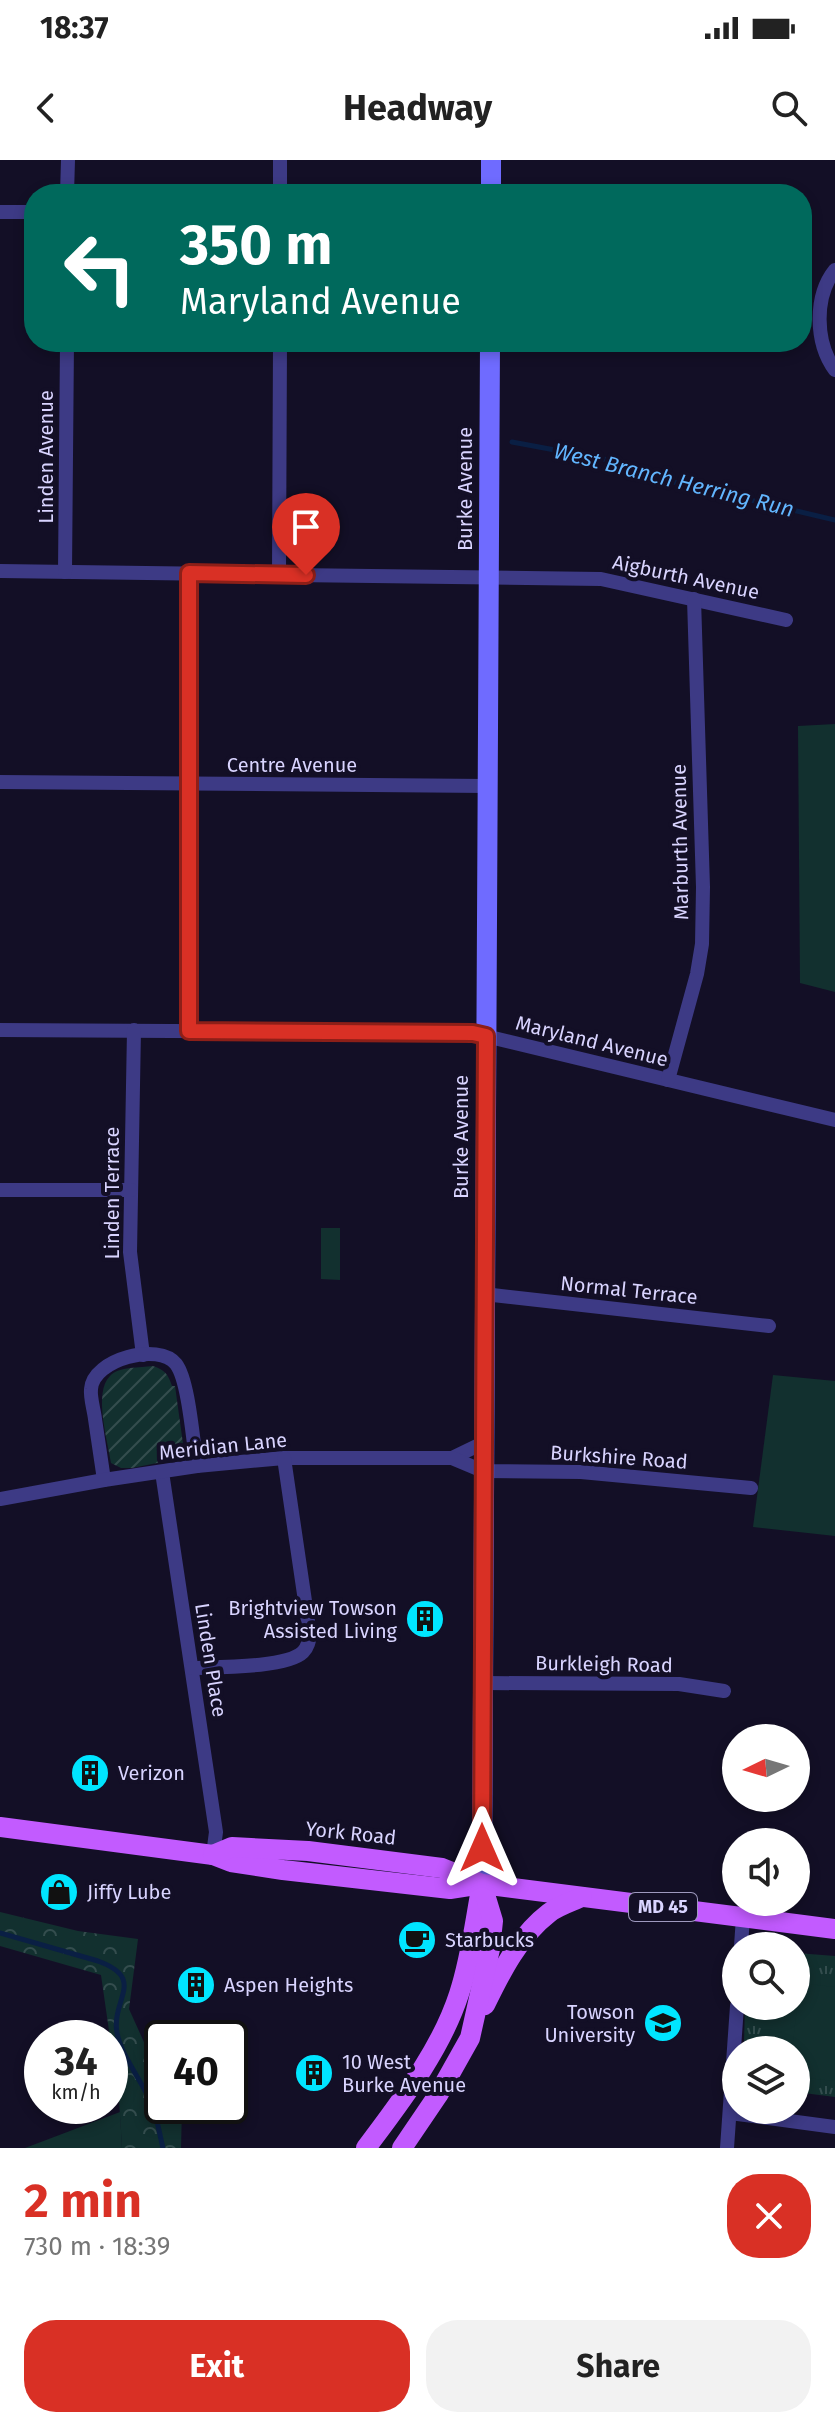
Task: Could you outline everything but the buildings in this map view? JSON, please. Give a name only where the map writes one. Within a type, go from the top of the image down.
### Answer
[{"type":"main road","name":"York Road","points":[[0,1827],[213,1855],[232,1847],[308,1851],[442,1868],[482,1884],[835,1929]]},
{"type":"main road","name":"Burke Avenue","points":[[402,2148],[438,2095],[470,2038],[490,1949],[493,1921],[482,1884]]},
{"type":"main road","name":"Burke Avenue","points":[[366,2148],[412,2083],[446,2025],[464,1978],[482,1884]]},
{"type":"main road","points":[[470,2038],[502,1971],[520,1944],[550,1912],[582,1897]]},
{"type":"street","points":[[67,184],[68,160]]},
{"type":"street","points":[[280,160],[280,184]]},
{"type":"street","points":[[491,160],[491,184]]},
{"type":"street","points":[[0,212],[24,212]]},
{"type":"street","points":[[835,270],[822,293],[820,312],[823,346],[835,370]]},
{"type":"street","name":"Linden Avenue","points":[[65,572],[67,352]]},
{"type":"street","points":[[279,574],[280,352]]},
{"type":"street","name":"Burke Avenue","points":[[482,1884],[490,352]]},
{"type":"street","name":"Aigburth Avenue","points":[[0,571],[601,579],[786,620]]},
{"type":"street","points":[[189,573],[189,1031]]},
{"type":"street","name":"Marburth Avenue","points":[[668,1080],[697,974],[702,944],[694,599]]},
{"type":"street","name":"Centre Avenue","points":[[0,782],[487,786]]},
{"type":"street","name":"Maryland Avenue","points":[[0,1030],[473,1033],[835,1120]]},
{"type":"street","name":"Linden Terrace","points":[[134,1030],[130,1252],[143,1355]]},
{"type":"street","points":[[0,1190],[131,1190]]},
{"type":"street","name":"Normal Terrace","points":[[484,1294],[769,1326]]},
{"type":"street","points":[[104,1480],[91,1386],[99,1371],[114,1360],[143,1355],[161,1355],[176,1363],[184,1385],[197,1466]]},
{"type":"street","name":"Meridian Lane","points":[[452,1458],[483,1443]]},
{"type":"street","points":[[192,1668],[253,1665],[292,1659],[301,1654],[309,1642],[309,1621],[284,1458]]},
{"type":"street","name":"Meridian Lane","points":[[0,1499],[197,1466],[284,1458],[452,1458],[483,1471]]},
{"type":"street","name":"Burkshire Road","points":[[483,1471],[581,1472],[751,1488]]},
{"type":"street","name":"Linden Place","points":[[162,1472],[216,1832],[213,1855]]},
{"type":"street","name":"Burkleigh Road","points":[[484,1683],[679,1684],[724,1691]]},
{"type":"street","points":[[742,1932],[743,1917]]},
{"type":"street","points":[[727,2148],[729,2124]]},
{"type":"street","points":[[810,2124],[835,2127]]},
{"type":"green space","points":[[835,724],[835,992],[800,983],[798,726]]},
{"type":"green space","points":[[321,1228],[340,1228],[340,1280],[321,1279]]},
{"type":"green space","points":[[153,1366],[163,1371],[175,1386],[184,1451],[177,1459],[121,1468],[111,1463],[102,1405],[105,1383],[119,1370]]},
{"type":"green space","points":[[773,1375],[835,1381],[835,1536],[753,1527]]},
{"type":"green space","points":[[0,1912],[78,1931],[138,1939],[129,2009],[144,2042],[144,2124],[182,2124],[181,2148],[122,2148],[120,2124],[128,2124],[128,2020],[107,2020],[101,1975],[0,1946]]},
{"type":"green space","points":[[810,1954],[835,1956],[835,2097],[810,2094],[810,2036],[744,2036],[745,2020],[810,2020]]},
{"type":"green space","points":[[810,1984],[835,1987],[835,2081],[810,2078],[810,2036],[794,2036],[796,2020],[810,2020]]},
{"type":"green space","points":[[88,2124],[121,2124],[122,2148],[25,2148]]},
{"type":"waterway","name":"West Branch Herring Run","points":[[512,442],[614,461],[648,476],[835,520]]},
{"type":"waterway","points":[[0,1933],[98,1961],[121,1975],[124,1991],[116,2021],[117,2033],[152,2106],[163,2148]]},
{"type":"place","name":"Brightview Towson Assisted Living","points":[[425,1619]]},
{"type":"place","name":"Verizon","points":[[90,1773]]},
{"type":"place","name":"Jiffy Lube","points":[[59,1892]]},
{"type":"place","name":"Starbucks","points":[[417,1940]]},
{"type":"place","name":"Aspen Heights","points":[[196,1985]]},
{"type":"place","name":"Towson University","points":[[663,2023]]},
{"type":"place","name":"10 West Burke Avenue","points":[[314,2073]]},
{"type":"route","points":[[306,575],[189,573],[189,1031],[473,1033],[486,1036],[482,1848]]}]
